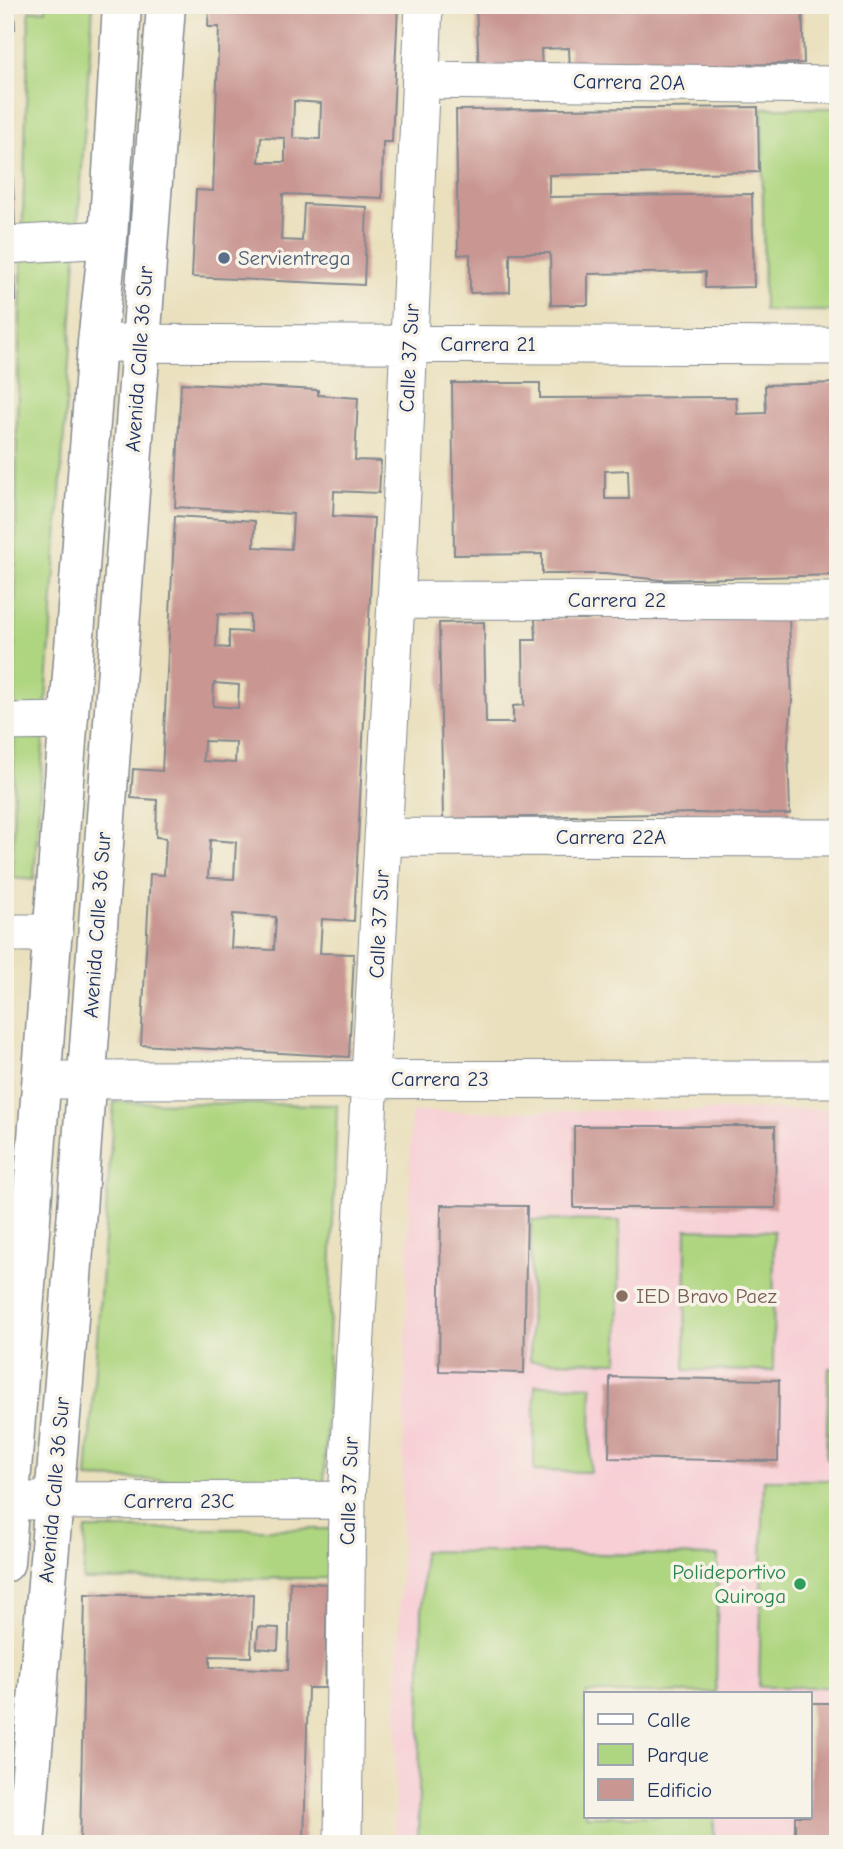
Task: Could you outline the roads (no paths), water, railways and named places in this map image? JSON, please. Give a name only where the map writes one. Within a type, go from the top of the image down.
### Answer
[{"type":"main road","name":"Avenida Calle 36 Sur","points":[[5,1563],[97,343],[108,239],[122,5]]},
{"type":"main road","name":"Avenida Calle 36 Sur","points":[[25,1844],[86,1079],[166,5]]},
{"type":"street","name":"Calle 37 Sur","points":[[343,1844],[347,1500],[425,5]]},
{"type":"street","name":"Carrera 20A","points":[[421,80],[838,85]]},
{"type":"street","points":[[5,245],[108,239]]},
{"type":"street","name":"Carrera 21","points":[[97,343],[838,346]]},
{"type":"street","name":"Carrera 22","points":[[396,600],[838,601]]},
{"type":"street","points":[[5,722],[69,720]]},
{"type":"street","name":"Carrera 22A","points":[[383,837],[838,838]]},
{"type":"street","points":[[5,933],[54,933]]},
{"type":"street","name":"Carrera 23","points":[[42,1080],[838,1079]]},
{"type":"street","name":"Carrera 23C","points":[[10,1501],[347,1500]]},
{"type":"place","name":"Servientrega","points":[[224,258]]},
{"type":"place","name":"IED Bravo Paez","points":[[622,1296]]},
{"type":"place","name":"Polideportivo Quiroga","points":[[800,1584]]}]
